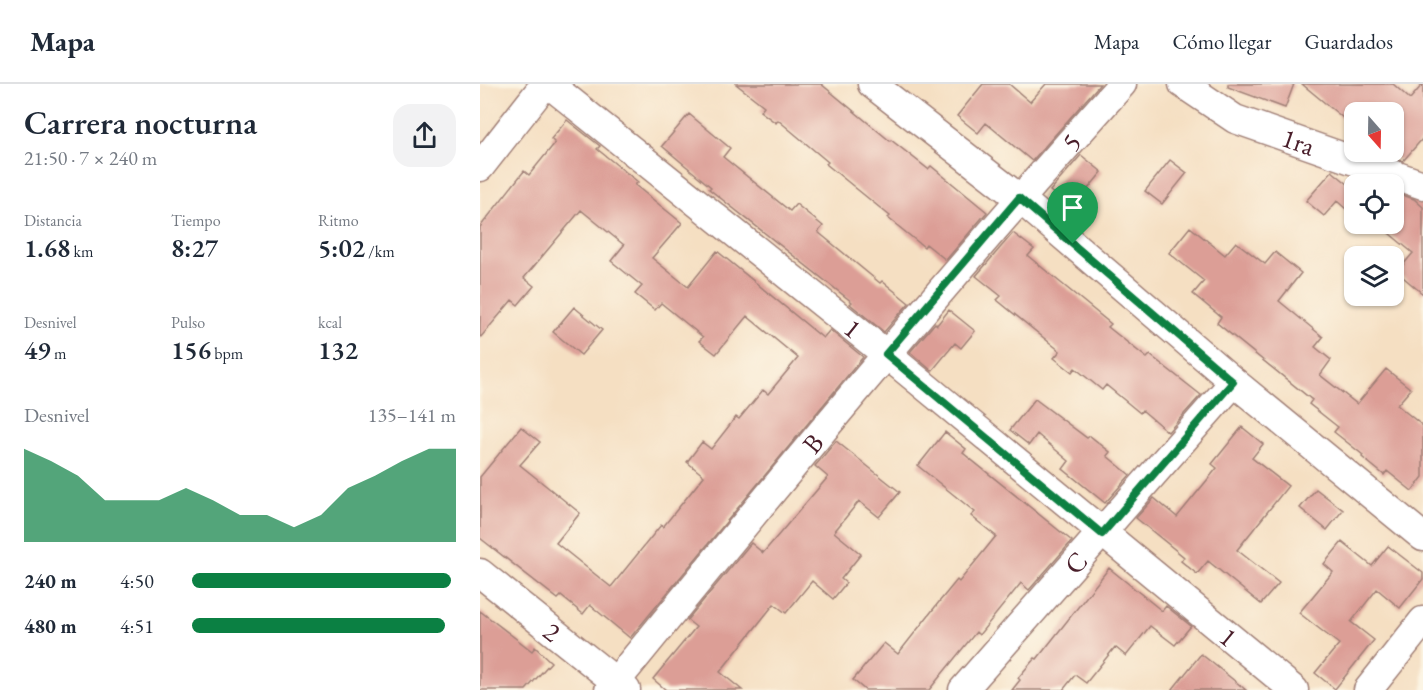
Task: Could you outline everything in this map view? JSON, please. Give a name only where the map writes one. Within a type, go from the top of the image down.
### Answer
[{"type":"street","points":[[480,167],[547,84]]},
{"type":"street","name":"1","points":[[547,84],[886,354],[1294,690]]},
{"type":"street","points":[[872,84],[1019,198],[1233,382],[1423,537]]},
{"type":"street","name":"5","points":[[1019,198],[1122,84]]},
{"type":"street","name":"1ra","points":[[1183,84],[1234,119],[1423,185]]},
{"type":"street","name":"B","points":[[617,687],[886,354],[1019,198]]},
{"type":"street","name":"C","points":[[963,690],[1233,382]]},
{"type":"street","name":"2","points":[[480,573],[617,687]]},
{"type":"street","points":[[1368,690],[1423,621]]},
{"type":"building","points":[[736,84],[821,84],[890,141],[928,169],[931,166],[987,212],[946,260],[926,244],[924,247],[888,218],[890,216],[826,164],[828,162],[778,120],[776,123],[760,111],[764,106]]},
{"type":"building","points":[[983,84],[1009,84],[1030,102],[1046,84],[1100,84],[1032,161],[986,123],[978,133],[957,116]]},
{"type":"building","points":[[1228,84],[1294,84],[1285,108],[1228,87]]},
{"type":"building","points":[[1302,84],[1393,84],[1410,99],[1423,84],[1423,138],[1404,160],[1404,102],[1344,102],[1344,119]]},
{"type":"building","points":[[689,114],[730,148],[723,157],[790,211],[796,204],[823,226],[818,232],[880,283],[882,281],[909,303],[884,332],[850,304],[852,302],[709,189],[711,187],[662,146]]},
{"type":"building","points":[[567,120],[600,146],[597,149],[638,182],[635,185],[682,223],[652,258],[688,287],[717,251],[823,338],[830,330],[863,357],[630,638],[590,605],[583,614],[561,596],[558,599],[480,538],[480,477],[521,427],[540,442],[520,465],[580,513],[556,543],[611,587],[704,476],[687,462],[702,442],[711,449],[736,417],[739,419],[763,390],[768,394],[798,358],[747,316],[716,354],[699,341],[703,337],[661,303],[655,310],[635,294],[642,286],[611,261],[624,245],[581,210],[524,278],[534,286],[518,305],[512,300],[480,338],[480,227],[524,171],[529,175],[555,143],[551,139]]},
{"type":"building","points":[[1081,155],[1102,172],[1072,208],[1050,191]]},
{"type":"building","points":[[1170,160],[1187,173],[1162,204],[1145,191]]},
{"type":"building","points":[[1332,171],[1344,181],[1344,207],[1337,201],[1324,216],[1306,201]]},
{"type":"building","points":[[1404,196],[1414,199],[1423,207],[1423,294],[1404,278],[1404,264],[1413,253],[1390,234],[1404,234]]},
{"type":"building","points":[[1190,227],[1225,255],[1236,242],[1265,264],[1275,252],[1301,273],[1279,301],[1323,337],[1315,347],[1331,360],[1320,375],[1357,404],[1386,369],[1411,389],[1397,405],[1423,426],[1423,477],[1412,491],[1387,471],[1384,475],[1362,457],[1363,455],[1334,432],[1338,427],[1309,404],[1312,400],[1217,323],[1221,317],[1193,294],[1204,281],[1169,253]]},
{"type":"building","points":[[1013,233],[1034,249],[1028,256],[1111,324],[1108,327],[1147,358],[1150,355],[1201,395],[1168,432],[1142,410],[1140,413],[1106,385],[1102,390],[1075,368],[1072,372],[1054,358],[1060,351],[997,300],[1001,296],[976,276]]},
{"type":"building","points":[[574,307],[602,330],[581,355],[553,332]]},
{"type":"building","points":[[949,310],[975,331],[961,348],[955,343],[932,371],[910,352]]},
{"type":"building","points":[[1035,399],[1087,438],[1090,436],[1110,452],[1107,456],[1130,475],[1105,503],[1063,469],[1069,461],[1037,434],[1029,445],[1010,430]]},
{"type":"building","points":[[1242,427],[1263,444],[1252,458],[1288,486],[1237,550],[1279,583],[1261,604],[1208,561],[1197,574],[1181,561],[1184,557],[1136,518],[1154,498],[1177,517],[1217,468],[1212,464]]},
{"type":"building","points":[[945,432],[966,449],[963,453],[1072,541],[1029,590],[1021,583],[979,635],[976,632],[929,690],[865,690],[853,680],[884,643],[898,654],[957,580],[959,582],[996,536],[971,516],[975,512],[918,466]]},
{"type":"building","points":[[836,441],[900,492],[879,517],[859,501],[834,532],[861,554],[841,579],[846,583],[833,599],[812,581],[786,613],[774,604],[720,672],[742,690],[666,690],[653,679],[696,627],[687,620],[751,543],[763,553],[828,477],[815,466]]},
{"type":"building","points":[[1316,489],[1343,510],[1327,530],[1300,508]]},
{"type":"building","points":[[1342,542],[1372,566],[1388,546],[1423,573],[1423,579],[1400,608],[1377,589],[1351,622],[1374,640],[1335,689],[1315,673],[1339,644],[1299,613],[1333,572],[1324,564]]},
{"type":"building","points":[[1109,568],[1162,611],[1166,606],[1191,626],[1175,645],[1150,626],[1126,656],[1115,647],[1086,683],[1075,675],[1063,690],[1012,690],[1020,680],[1018,678],[1035,658],[1037,659]]},
{"type":"building","points":[[480,611],[532,651],[535,647],[551,662],[526,690],[480,690]]},
{"type":"building","points":[[1201,654],[1246,690],[1172,690]]},
{"type":"route","points":[[1019,198],[1073,244],[1233,382],[1102,534],[886,354],[1019,198]]}]
